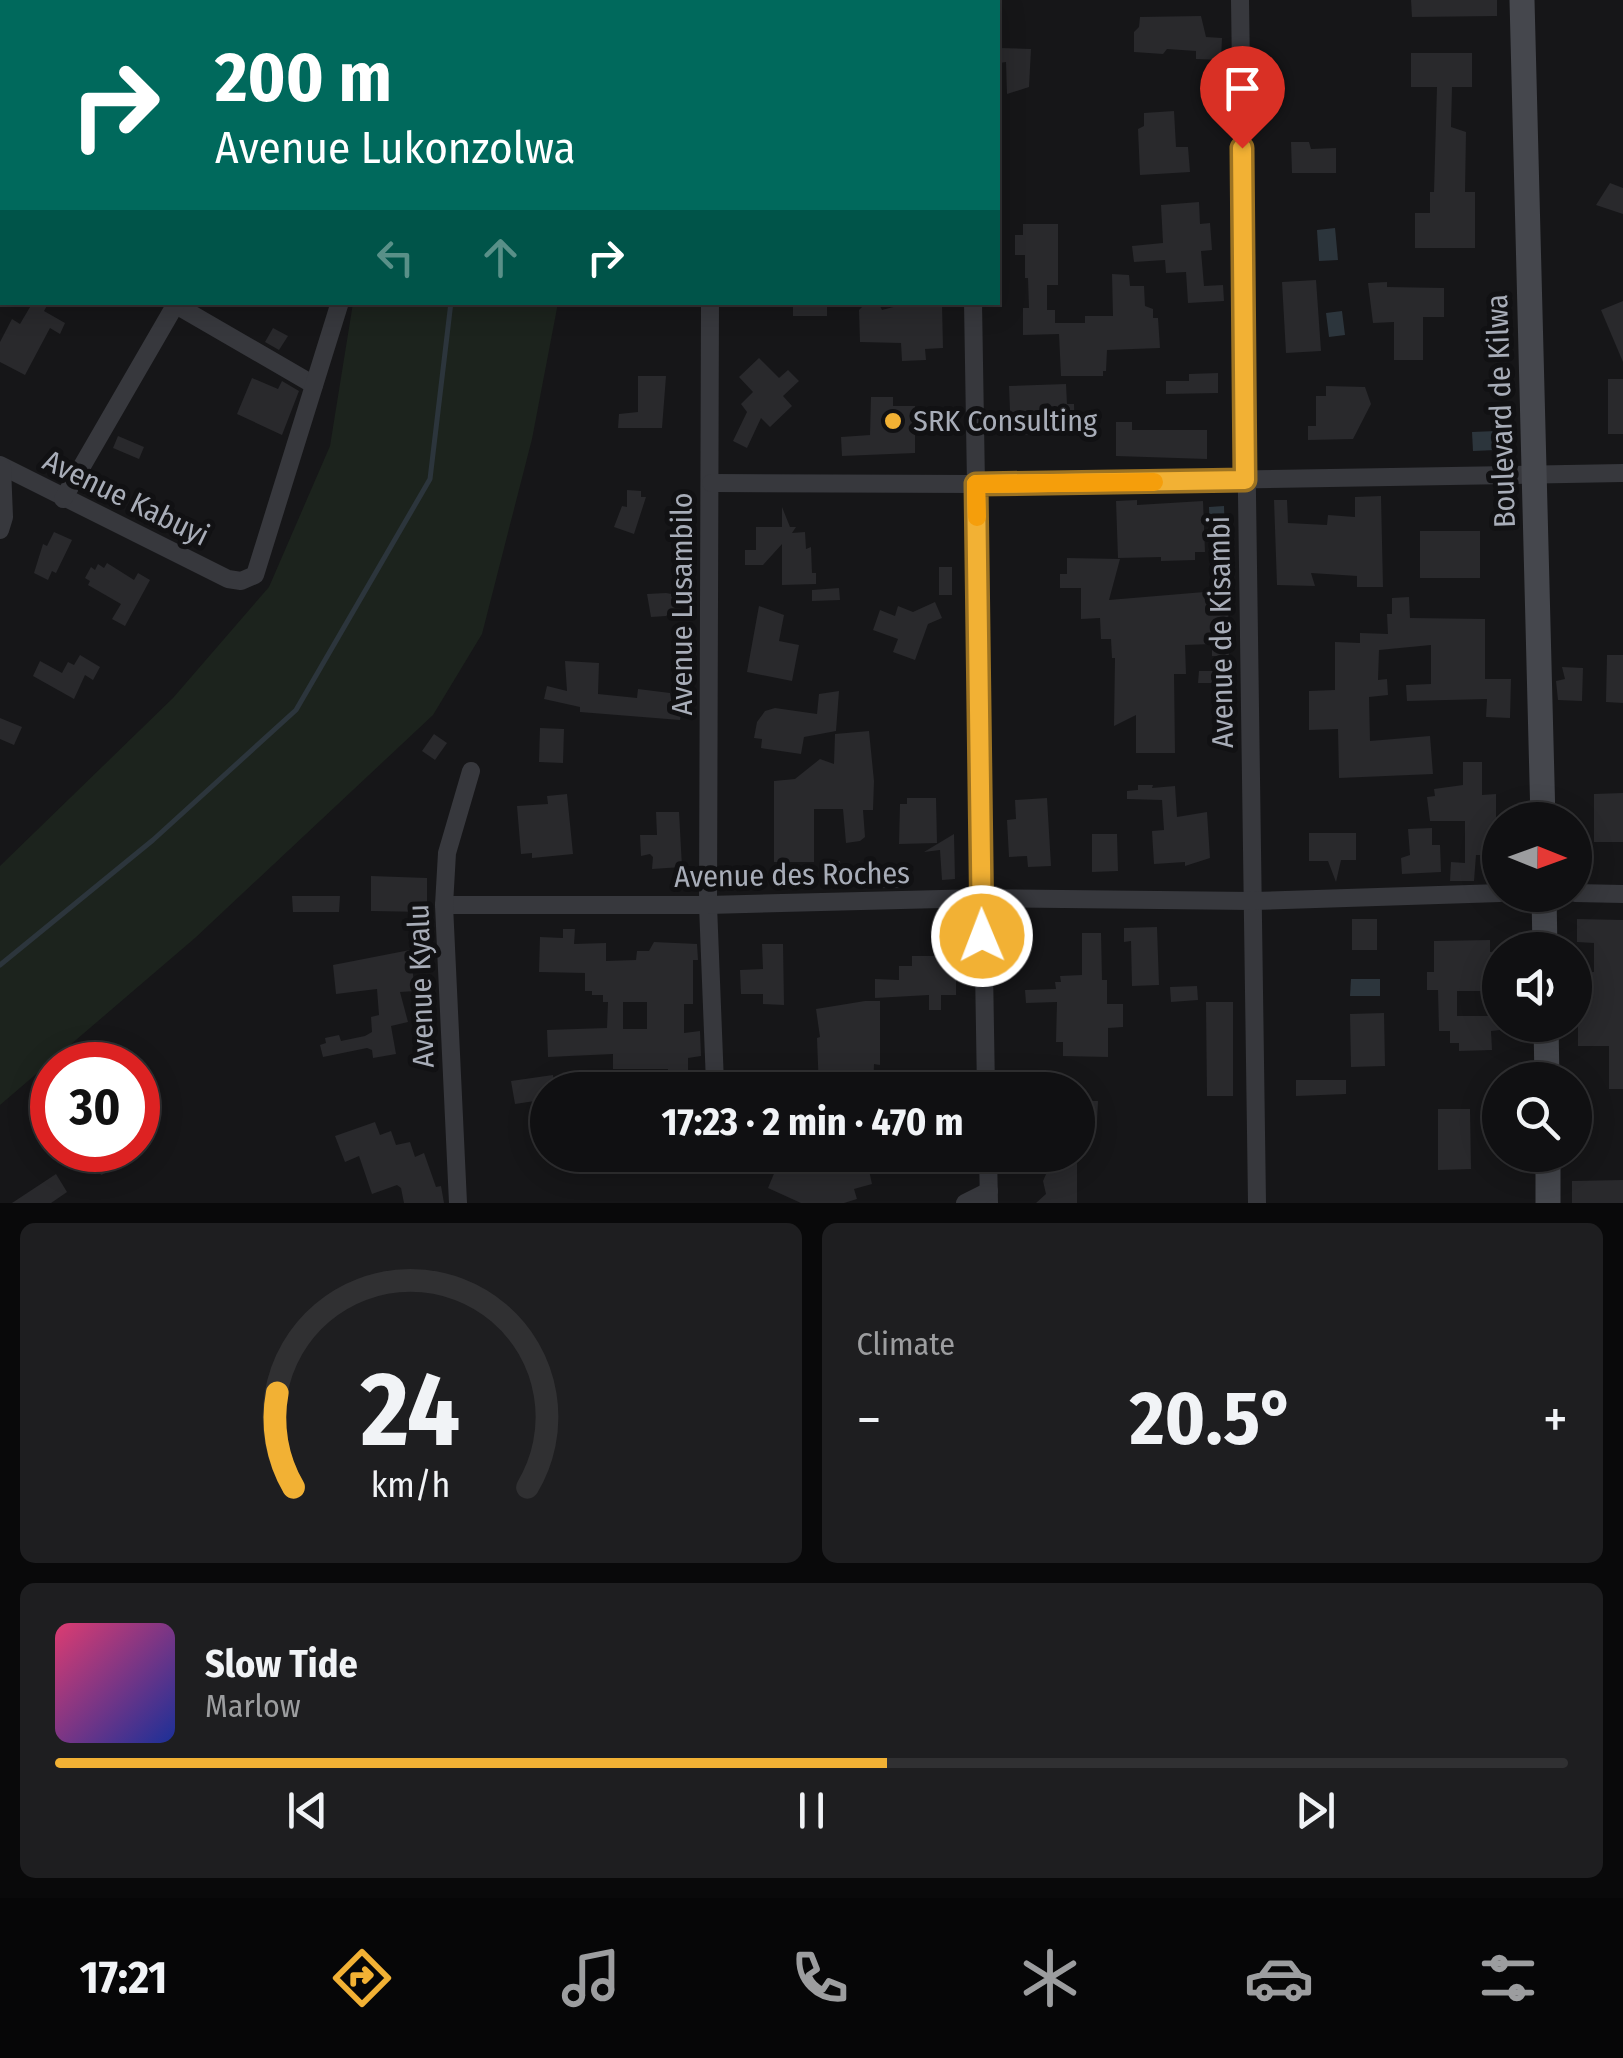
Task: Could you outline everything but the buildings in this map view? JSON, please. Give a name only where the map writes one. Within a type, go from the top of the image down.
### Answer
[{"type":"street","name":"Avenue de Kisambi","points":[[1240,0],[1257,1203]]},
{"type":"street","name":"Boulevard de Kilwa","points":[[1522,0],[1543,802]]},
{"type":"street","points":[[63,499],[176,305]]},
{"type":"street","points":[[179,305],[314,385],[339,305]]},
{"type":"street","name":"Avenue Lusambilo","points":[[710,305],[708,905],[714,1072]]},
{"type":"street","points":[[973,305],[986,1072]]},
{"type":"street","name":"Avenue Kabuyi","points":[[1,466],[228,579],[241,580],[255,574],[314,385]]},
{"type":"street","points":[[0,530],[4,518],[1,466]]},
{"type":"street","points":[[711,484],[976,484],[1623,473]]},
{"type":"street","name":"Avenue Kyalu","points":[[458,1203],[444,905],[446,852],[472,771]]},
{"type":"street","points":[[1592,893],[1623,894]]},
{"type":"street","name":"Avenue des Roches","points":[[444,905],[708,905],[981,898],[1253,900],[1482,894]]},
{"type":"street","points":[[964,1203],[989,1197],[988,1172]]},
{"type":"street","points":[[1548,1172],[1548,1203]]},
{"type":"shaded area","points":[[1335,228],[1338,260],[1319,261],[1317,230]]},
{"type":"shaded area","points":[[353,305],[558,305],[532,439],[482,634],[433,715],[195,938],[74,1042],[30,1042],[30,1079],[0,1105],[0,866],[173,698],[269,587],[330,446]]},
{"type":"shaded area","points":[[1342,311],[1345,335],[1329,337],[1326,313]]},
{"type":"shaded area","points":[[1496,431],[1496,450],[1473,451],[1472,432]]},
{"type":"shaded area","points":[[1224,506],[1225,535],[1210,535],[1209,507]]},
{"type":"shaded area","points":[[1351,979],[1380,979],[1380,996],[1350,996]]},
{"type":"waterway","points":[[0,965],[153,840],[296,710],[430,479],[451,305]]},
{"type":"slow traffic","points":[[977,517],[976,484],[1154,482]]},
{"type":"place","name":"SRK Consulting","points":[[893,421]]},
{"type":"route","points":[[982,936],[976,484],[1245,480],[1242,148]]}]
